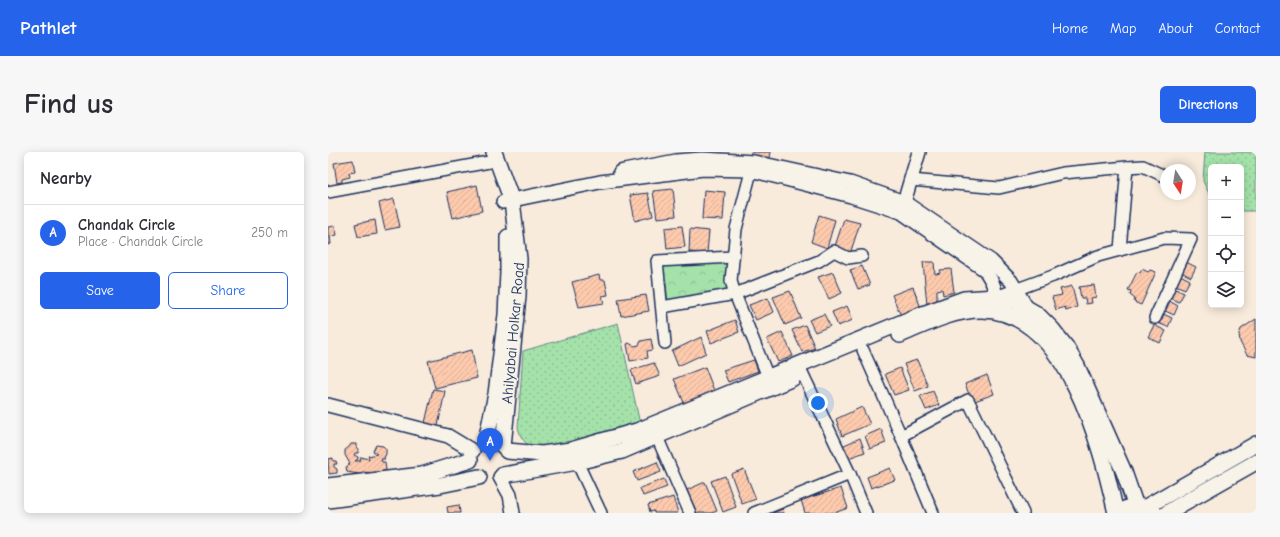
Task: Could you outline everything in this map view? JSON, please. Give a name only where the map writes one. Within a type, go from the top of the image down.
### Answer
[{"type":"main road","name":"Ahilyabai Holkar Road","points":[[491,156],[507,201],[519,259],[518,296],[505,448]]},
{"type":"main road","name":"Ahilyabai Holkar Road","points":[[486,441],[496,394],[506,315],[508,272],[507,201]]},
{"type":"main road","points":[[501,476],[507,470],[509,464],[509,457],[505,448],[498,442],[491,441],[486,441],[476,447],[472,455],[471,466],[474,472],[479,476],[489,480],[501,476],[577,462],[622,451],[657,437],[920,315],[964,299],[994,304],[1016,302],[1037,314],[1052,329],[1077,366],[1124,472],[1138,510],[1256,444]]},
{"type":"main road","points":[[505,448],[542,454],[571,450],[604,441],[637,431],[768,377],[801,370],[863,350],[948,315],[980,310],[994,304]]},
{"type":"main road","points":[[994,304],[1008,314],[1028,324],[1057,355],[1070,376],[1087,412],[1100,447],[1116,513]]},
{"type":"main road","points":[[328,486],[422,475],[472,455]]},
{"type":"main road","points":[[1167,513],[1256,462]]},
{"type":"main road","points":[[328,500],[440,485],[479,476]]},
{"type":"street","points":[[903,207],[919,152]]},
{"type":"street","points":[[328,192],[491,156]]},
{"type":"street","points":[[600,182],[624,171],[675,156],[752,166],[851,196],[903,207],[991,261],[1011,281],[1027,308]]},
{"type":"street","points":[[507,201],[600,182],[703,169],[752,166]]},
{"type":"street","points":[[752,166],[736,229],[731,281],[734,294],[768,377]]},
{"type":"street","points":[[911,180],[999,188],[1063,173],[1127,167],[1143,166],[1160,174]]},
{"type":"street","points":[[1120,250],[1127,167]]},
{"type":"street","points":[[903,207],[985,270],[993,281],[994,304]]},
{"type":"street","points":[[994,304],[1017,289],[1053,276],[1098,256],[1164,238],[1191,239],[1155,318]]},
{"type":"street","points":[[662,308],[734,294],[819,261],[834,251],[848,258],[862,256]]},
{"type":"street","points":[[665,343],[657,261],[733,257]]},
{"type":"street","points":[[863,350],[933,513]]},
{"type":"street","points":[[801,370],[850,474],[866,513]]},
{"type":"street","points":[[901,436],[968,400],[1023,513]]},
{"type":"street","points":[[328,405],[448,436],[472,455]]},
{"type":"street","points":[[657,437],[690,513]]},
{"type":"street","points":[[577,462],[601,513]]},
{"type":"street","points":[[754,513],[850,474]]},
{"type":"street","points":[[501,476],[510,495],[513,513]]},
{"type":"green space","points":[[1205,152],[1256,152],[1256,211],[1244,211],[1244,164],[1208,164],[1208,192],[1203,181]]},
{"type":"green space","points":[[670,253],[718,255],[729,264],[727,294],[668,304],[666,281],[657,259]]},
{"type":"green space","points":[[618,323],[640,424],[575,442],[534,449],[523,440],[518,427],[523,351]]},
{"type":"building","points":[[751,152],[771,152],[769,163],[749,158]]},
{"type":"building","points":[[353,160],[355,172],[349,173],[350,177],[342,179],[342,182],[337,183],[334,163]]},
{"type":"building","points":[[477,185],[482,211],[453,218],[447,192]]},
{"type":"building","points":[[673,189],[676,216],[657,218],[653,191]]},
{"type":"building","points":[[704,190],[725,192],[723,220],[702,219]]},
{"type":"building","points":[[648,193],[653,216],[635,221],[630,195]]},
{"type":"building","points":[[394,199],[400,227],[385,230],[379,203]]},
{"type":"building","points":[[819,215],[835,220],[827,248],[811,242]]},
{"type":"building","points":[[844,219],[860,223],[850,254],[834,249]]},
{"type":"building","points":[[375,220],[377,234],[358,237],[355,224]]},
{"type":"building","points":[[335,226],[337,235],[330,236],[331,244],[328,245],[328,227]]},
{"type":"building","points":[[682,226],[685,247],[667,249],[665,228]]},
{"type":"building","points":[[690,229],[709,231],[707,253],[689,252]]},
{"type":"building","points":[[1184,261],[1196,267],[1191,277],[1179,271]]},
{"type":"building","points":[[923,262],[934,262],[935,274],[940,273],[940,270],[951,269],[954,292],[943,295],[942,289],[937,290],[937,304],[927,305]]},
{"type":"building","points":[[862,266],[870,285],[858,289],[850,270]]},
{"type":"building","points":[[1142,269],[1148,272],[1150,270],[1156,272],[1141,305],[1134,302],[1135,299],[1130,295],[1131,291],[1128,290],[1137,272],[1140,273]]},
{"type":"building","points":[[833,272],[842,293],[829,299],[818,277]]},
{"type":"building","points":[[1178,274],[1190,280],[1185,289],[1173,284]]},
{"type":"building","points":[[599,275],[600,280],[605,280],[608,295],[602,296],[604,303],[579,307],[572,282]]},
{"type":"building","points":[[1094,285],[1096,297],[1091,298],[1092,303],[1086,304],[1085,298],[1081,298],[1079,287]]},
{"type":"building","points":[[1072,286],[1077,307],[1066,311],[1065,307],[1056,310],[1052,297],[1062,295],[1060,289]]},
{"type":"building","points":[[913,287],[921,308],[901,316],[892,295]]},
{"type":"building","points":[[1171,287],[1184,293],[1179,302],[1167,296]]},
{"type":"building","points":[[790,291],[801,318],[785,325],[773,297]]},
{"type":"building","points":[[646,295],[649,311],[621,316],[618,299]]},
{"type":"building","points":[[768,298],[774,312],[756,320],[749,305]]},
{"type":"building","points":[[1166,299],[1178,306],[1174,315],[1161,309]]},
{"type":"building","points":[[847,306],[853,320],[838,326],[832,312]]},
{"type":"building","points":[[1159,312],[1172,318],[1168,327],[1155,322]]},
{"type":"building","points":[[824,314],[830,326],[815,332],[809,320]]},
{"type":"building","points":[[1256,319],[1256,357],[1247,355],[1240,342],[1239,334],[1241,329]]},
{"type":"building","points":[[735,320],[739,332],[711,343],[707,331]]},
{"type":"building","points":[[805,325],[815,348],[802,352],[792,330]]},
{"type":"building","points":[[1154,325],[1166,331],[1160,343],[1148,337]]},
{"type":"building","points":[[782,332],[793,356],[778,362],[767,339]]},
{"type":"building","points":[[701,337],[706,353],[678,366],[672,351]]},
{"type":"building","points":[[651,339],[653,350],[647,351],[648,358],[630,361],[627,344],[629,343],[634,346],[639,345],[641,341]]},
{"type":"building","points":[[472,350],[477,378],[435,388],[428,361]]},
{"type":"building","points":[[754,360],[758,371],[728,382],[723,370]]},
{"type":"building","points":[[917,360],[928,386],[915,391],[904,364]]},
{"type":"building","points":[[654,363],[660,376],[636,384],[631,370]]},
{"type":"building","points":[[705,367],[715,393],[685,405],[674,379]]},
{"type":"building","points":[[900,368],[909,390],[894,395],[885,374]]},
{"type":"building","points":[[987,375],[994,394],[972,402],[965,384]]},
{"type":"building","points":[[433,389],[445,391],[437,431],[424,427]]},
{"type":"building","points":[[933,391],[939,405],[926,410],[920,396]]},
{"type":"building","points":[[862,407],[870,424],[842,436],[836,419]]},
{"type":"building","points":[[881,429],[886,443],[870,449],[865,436]]},
{"type":"building","points":[[860,438],[865,452],[846,459],[842,446]]},
{"type":"building","points":[[351,444],[356,444],[358,449],[358,453],[355,453],[354,455],[358,457],[358,459],[355,461],[360,461],[361,457],[369,459],[368,456],[377,454],[373,451],[376,445],[383,446],[386,449],[386,454],[385,459],[381,459],[382,462],[385,462],[386,470],[377,473],[362,472],[359,474],[347,472],[346,467],[350,464],[345,455],[345,450]]},
{"type":"building","points":[[333,458],[333,461],[336,461],[337,464],[334,464],[334,467],[337,469],[337,473],[329,474],[328,459]]},
{"type":"building","points":[[657,462],[661,472],[637,481],[633,472]]},
{"type":"building","points":[[890,468],[895,480],[871,488],[867,477]]},
{"type":"building","points":[[744,469],[756,499],[742,504],[731,474]]},
{"type":"building","points":[[725,476],[736,507],[723,512],[711,481]]},
{"type":"building","points":[[664,479],[667,487],[643,496],[640,488]]},
{"type":"building","points":[[705,482],[717,511],[712,513],[697,513],[687,490]]},
{"type":"building","points":[[841,488],[848,508],[834,513],[805,513],[801,500]]},
{"type":"building","points":[[673,497],[678,513],[650,512],[648,505]]},
{"type":"building","points":[[459,505],[460,513],[448,513],[447,507]]},
{"type":"building","points":[[783,509],[784,513],[772,513]]},
{"type":"place","name":"Chandak Circle","points":[[490,461]]}]
